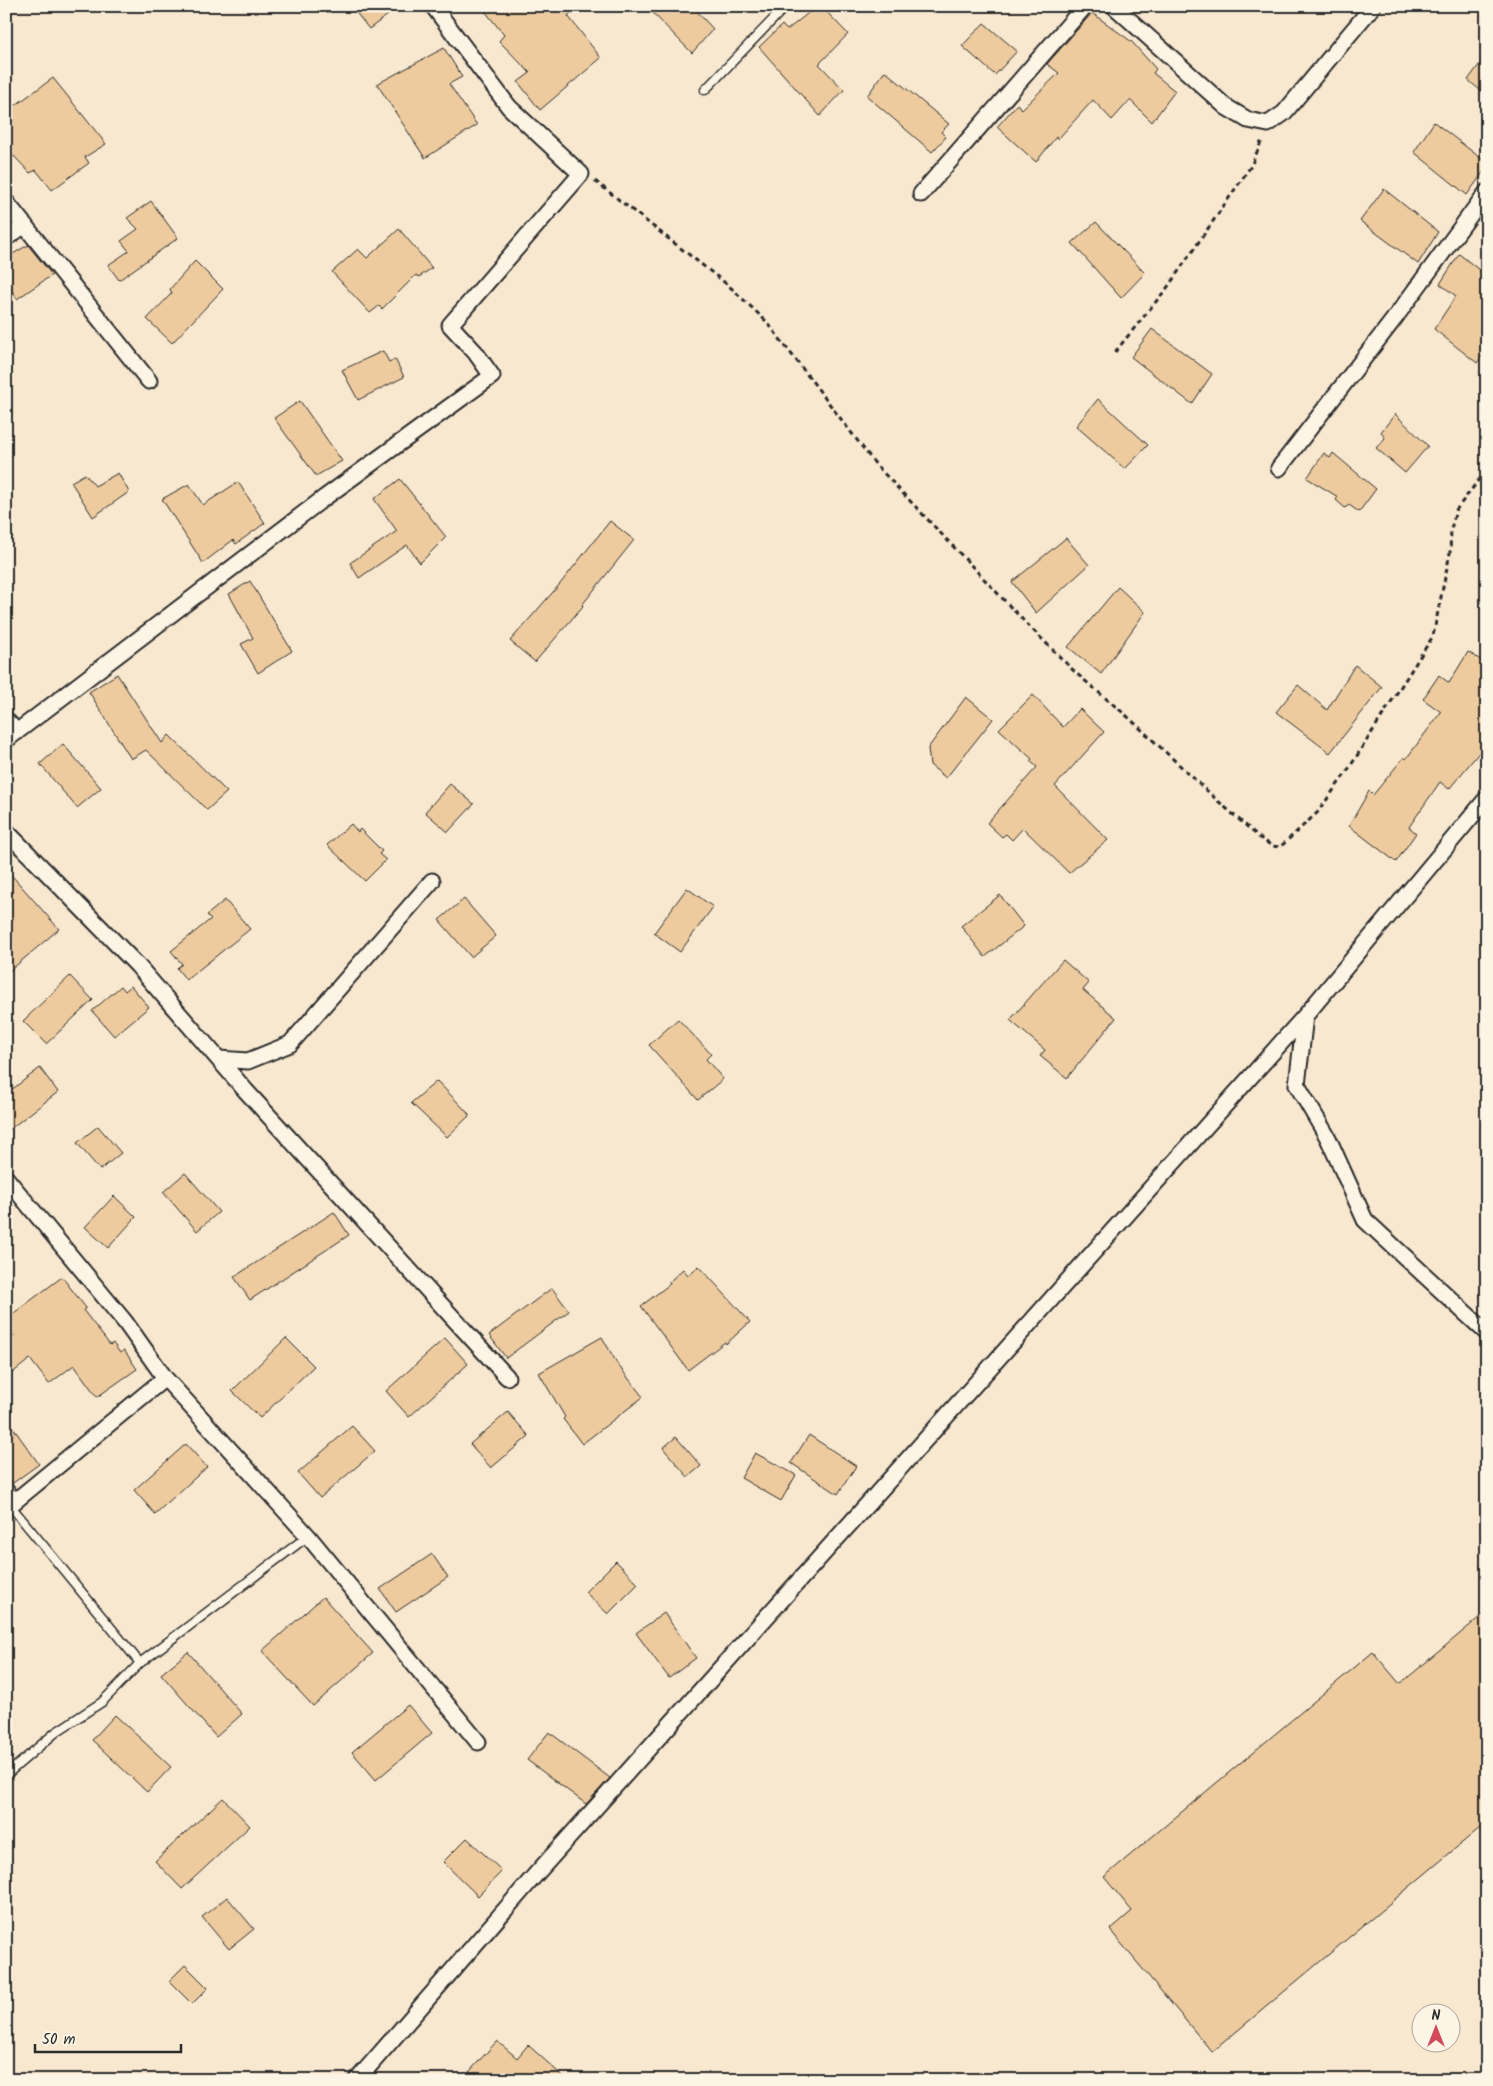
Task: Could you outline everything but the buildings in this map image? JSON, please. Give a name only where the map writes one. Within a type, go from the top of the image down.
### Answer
[{"type":"street","points":[[6,720],[11,736],[324,498],[492,376],[475,352],[450,326],[581,174],[509,107],[433,6]]},
{"type":"street","points":[[921,194],[1085,6]]},
{"type":"street","points":[[1114,6],[1226,107],[1248,120],[1268,124],[1284,113],[1373,6]]},
{"type":"street","points":[[1279,468],[1394,319],[1487,192]]},
{"type":"street","points":[[6,202],[149,381]]},
{"type":"street","points":[[6,238],[25,225]]},
{"type":"street","points":[[357,2080],[551,1858],[1305,1016],[1487,798]]},
{"type":"street","points":[[6,831],[137,965],[219,1059],[507,1377]]},
{"type":"street","points":[[219,1059],[248,1061],[290,1044],[432,882]]},
{"type":"street","points":[[1305,1016],[1296,1085],[1328,1138],[1365,1220],[1487,1333]]},
{"type":"street","points":[[6,1178],[125,1322],[165,1378],[308,1536],[478,1742]]},
{"type":"street","points":[[9,1501],[165,1378]]},
{"type":"lane","points":[[705,90],[786,6]]},
{"type":"lane","points":[[9,1501],[140,1663]]},
{"type":"lane","points":[[6,1776],[56,1732],[102,1702],[140,1663],[308,1536]]},
{"type":"path","points":[[1115,352],[1167,288],[1251,166],[1268,124]]},
{"type":"path","points":[[581,174],[598,182],[729,286],[767,322],[876,465],[960,555],[1077,674],[1128,717],[1218,801],[1260,838],[1272,846],[1280,847],[1317,813],[1346,773],[1433,636],[1450,553],[1451,529],[1456,510],[1487,469]]}]
